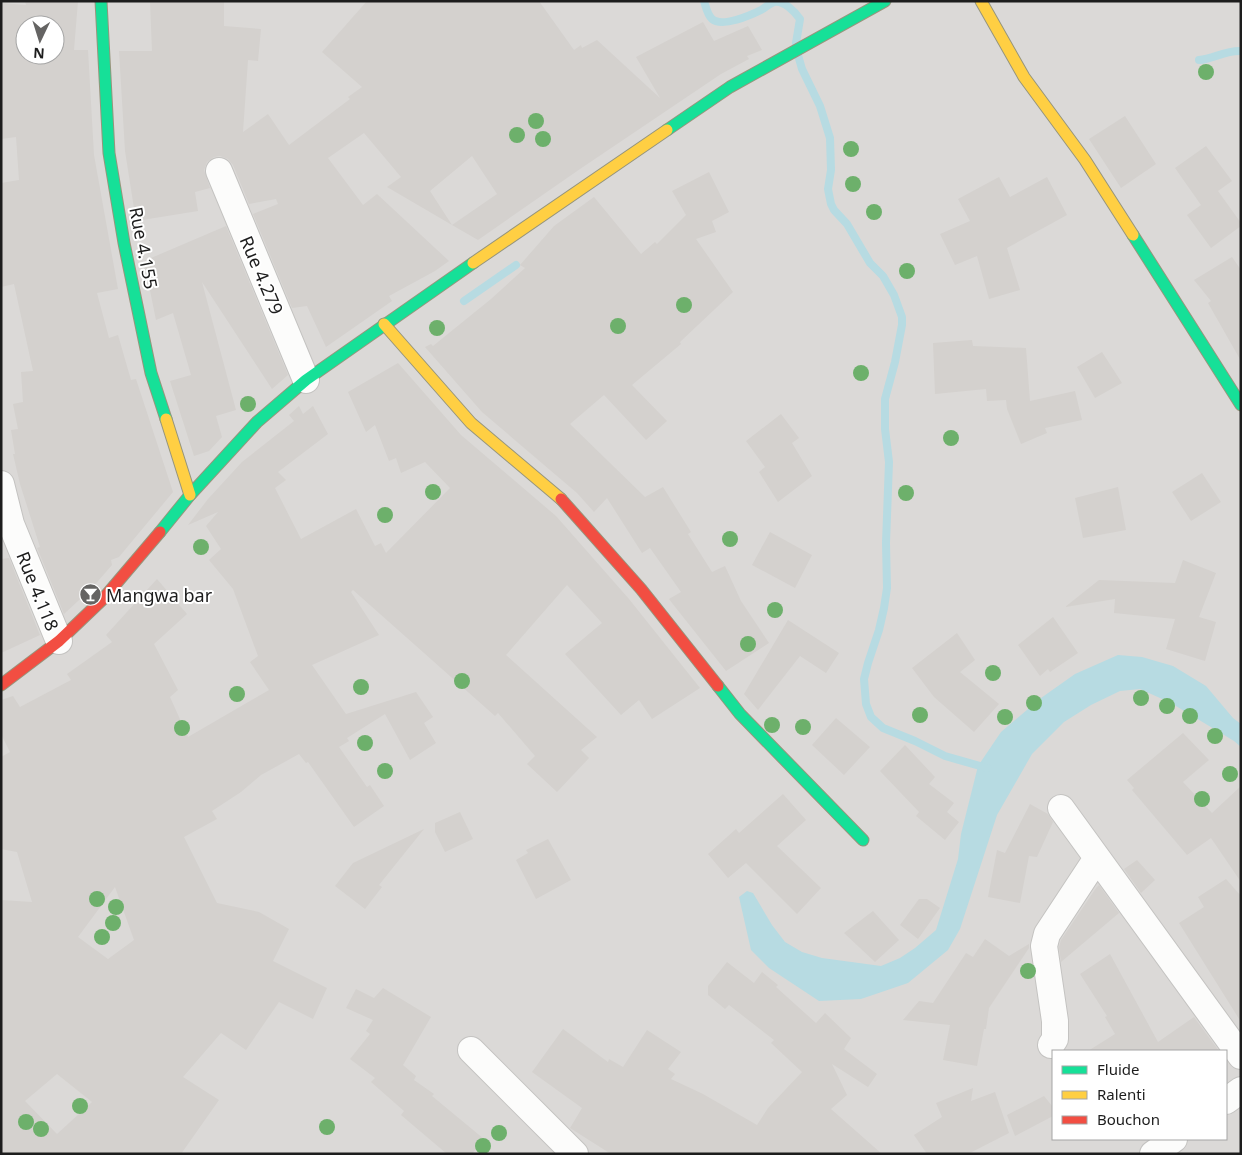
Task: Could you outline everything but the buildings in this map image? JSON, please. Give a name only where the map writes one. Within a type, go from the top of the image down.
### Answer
[{"type":"street","name":"Rue 4.155","points":[[101,1],[109,152],[124,243],[151,373],[190,495]]},
{"type":"street","points":[[1,685],[59,641],[103,599],[146,550],[190,495],[257,422],[306,380],[588,182],[730,87],[885,1]]},
{"type":"street","points":[[981,1],[1024,77],[1085,160],[1241,405]]},
{"type":"street","name":"Rue 4.279","points":[[219,171],[306,380]]},
{"type":"street","points":[[384,324],[471,423],[567,505],[641,589],[740,714],[863,840]]},
{"type":"street","name":"Rue 4.118","points":[[1,484],[11,524],[59,641]]},
{"type":"street","points":[[1061,808],[1241,1056]]},
{"type":"street","points":[[1051,1045],[1055,1038],[1055,1021],[1044,946],[1047,934],[1097,858]]},
{"type":"street","points":[[471,1050],[575,1154]]},
{"type":"street","points":[[1227,1100],[1241,1090]]},
{"type":"street","points":[[1153,1154],[1173,1140]]},
{"type":"shaded area","points":[[1,1],[1241,1],[1241,1154],[1,1154]]},
{"type":"water","points":[[1118,655],[1142,657],[1173,666],[1206,686],[1233,718],[1241,724],[1241,747],[1171,703],[1140,689],[1120,691],[1091,705],[1064,722],[1032,754],[997,815],[960,929],[948,950],[908,983],[861,999],[819,1001],[769,968],[751,950],[739,897],[747,891],[753,893],[772,925],[785,942],[802,952],[822,958],[881,966],[900,958],[915,948],[936,930],[958,859],[961,834],[978,766],[1001,732],[1041,698],[1075,674]]},
{"type":"waterway","points":[[704,1],[712,19],[722,22],[751,15],[774,2],[782,3],[800,19],[796,43]]},
{"type":"waterway","points":[[1199,60],[1241,51]]},
{"type":"waterway","points":[[798,55],[802,69],[820,106],[830,138],[831,170],[828,189],[831,204],[847,224],[870,263],[883,276],[894,295],[902,317],[895,362],[885,399],[885,429],[889,462],[886,543],[887,588],[879,630],[864,679],[866,704],[871,717],[883,728],[945,756],[987,768]]},
{"type":"waterway","points":[[464,301],[516,265]]},
{"type":"traffic: fast","points":[[101,1],[109,153],[124,243],[151,373],[166,419]]},
{"type":"traffic: fast","points":[[667,130],[730,87],[885,1]]},
{"type":"traffic: fast","points":[[1133,235],[1241,405]]},
{"type":"traffic: fast","points":[[160,532],[190,495],[257,422],[306,380],[473,263]]},
{"type":"traffic: fast","points":[[718,686],[740,714],[863,840]]},
{"type":"traffic: slow","points":[[981,1],[1024,77],[1085,160],[1133,235]]},
{"type":"traffic: slow","points":[[473,263],[667,130]]},
{"type":"traffic: slow","points":[[384,324],[471,423],[561,499]]},
{"type":"traffic: slow","points":[[166,419],[190,495]]},
{"type":"traffic: jam","points":[[561,499],[641,589],[718,686]]},
{"type":"traffic: jam","points":[[1,685],[59,641],[103,599],[160,532]]},
{"type":"place","name":"Mangwa bar","points":[[90,595]]}]
